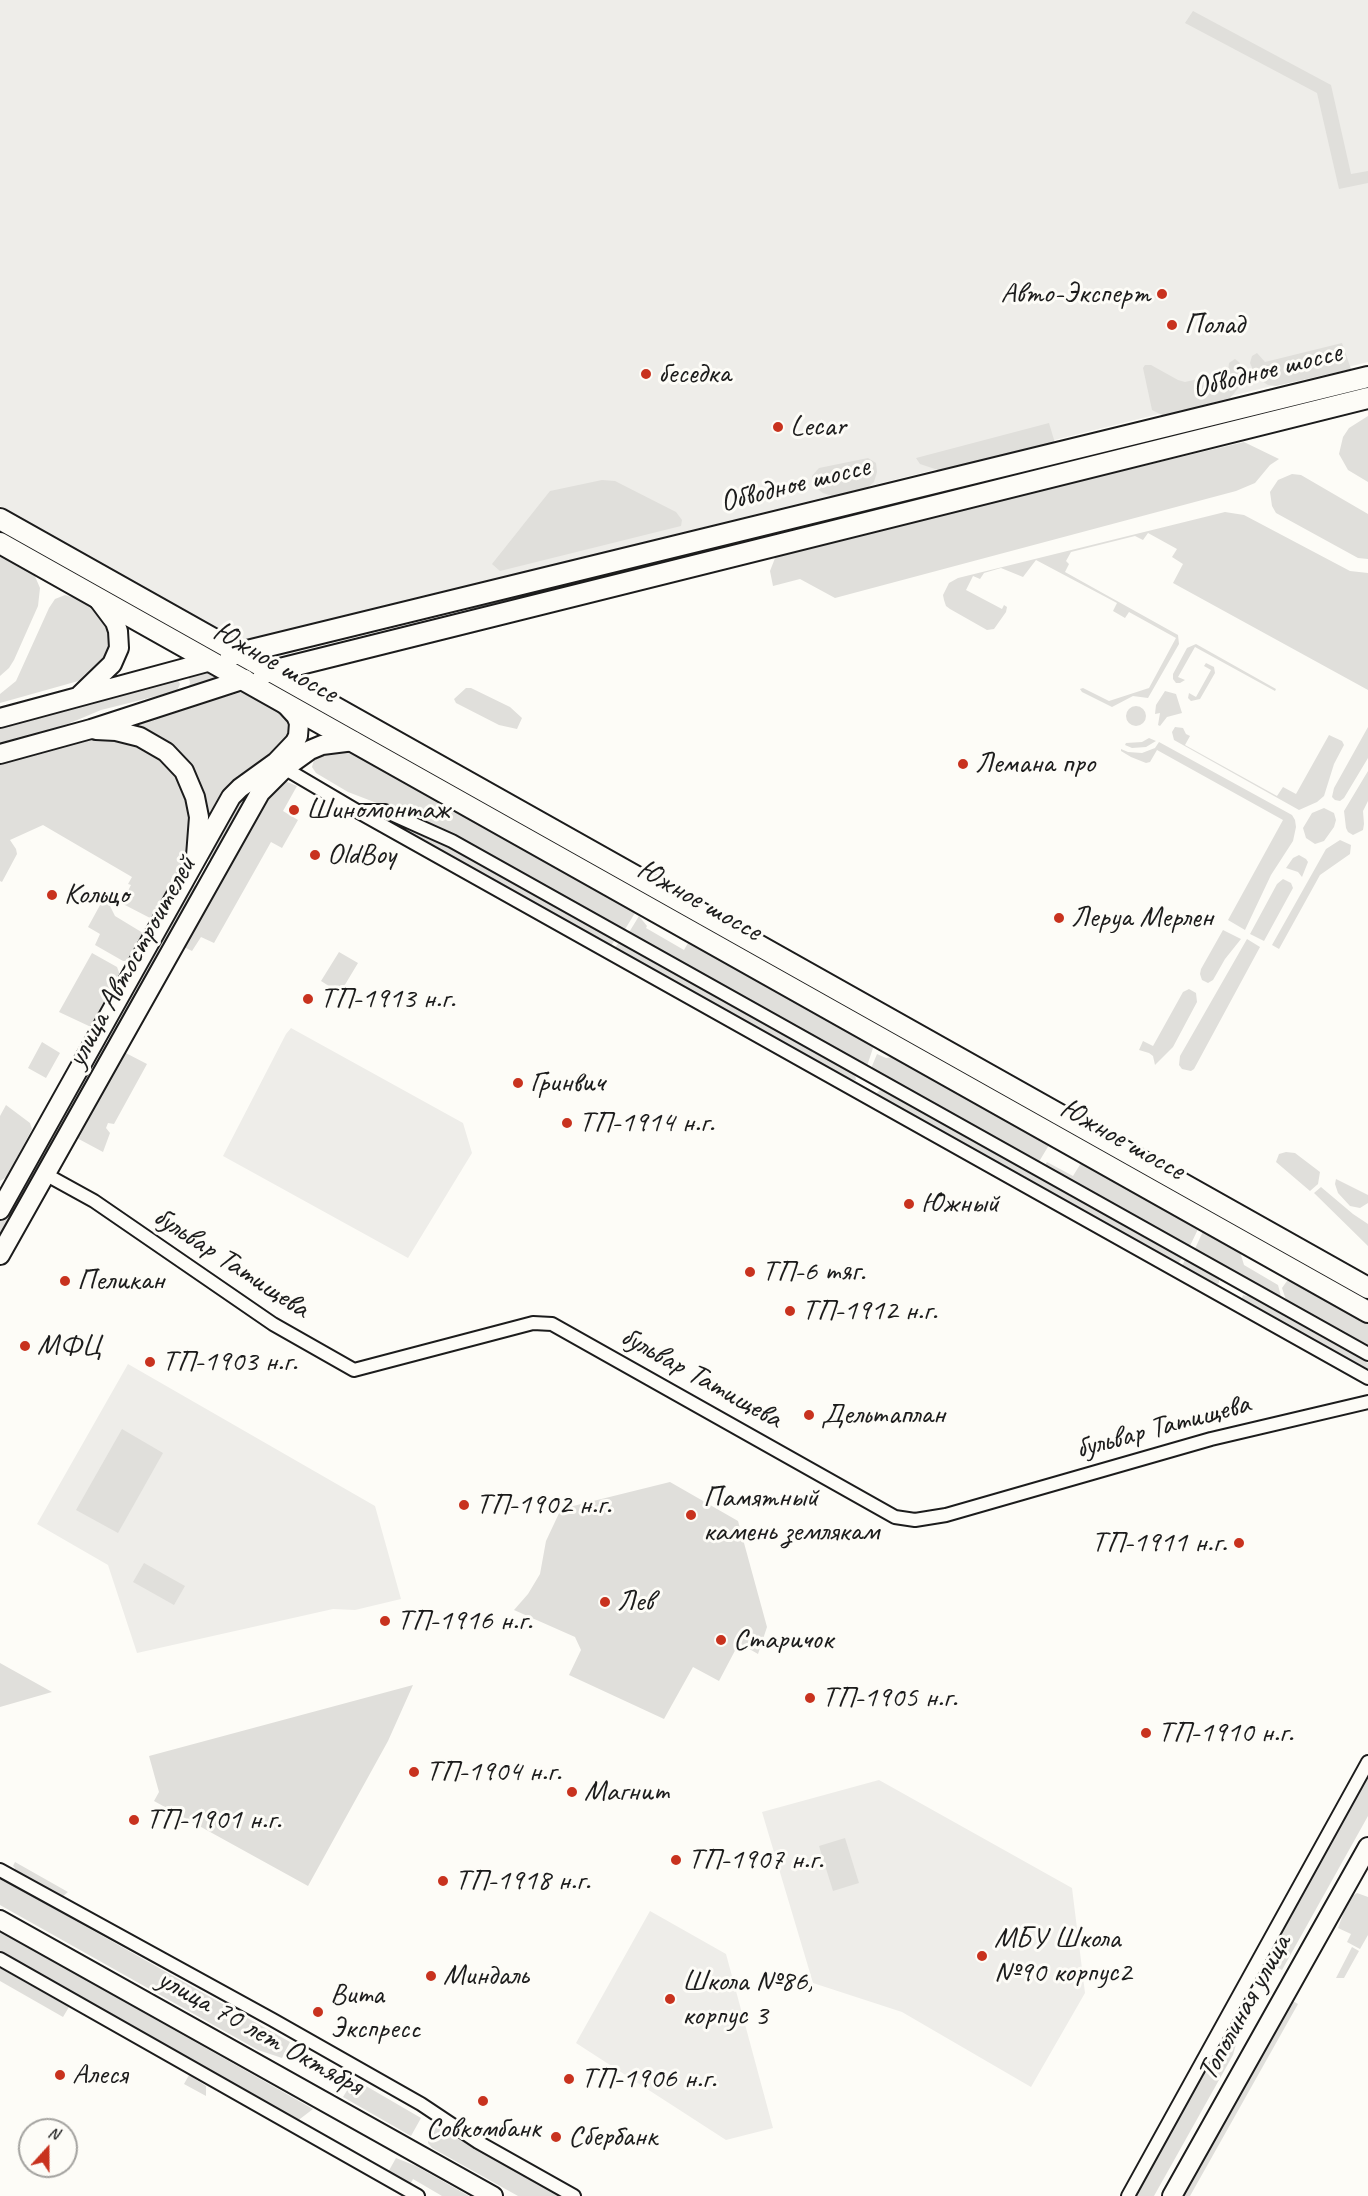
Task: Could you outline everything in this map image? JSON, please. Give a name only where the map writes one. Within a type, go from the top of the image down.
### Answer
[{"type":"main road","name":"Обводное шоссе","points":[[211,661],[436,603],[1368,377]]},
{"type":"main road","name":"Обводное шоссе","points":[[244,680],[1368,398]]},
{"type":"main road","name":"Южное шоссе","points":[[0,519],[1368,1288]]},
{"type":"main road","name":"Южное шоссе","points":[[0,543],[1368,1312]]},
{"type":"main road","points":[[79,697],[112,664],[119,648],[115,622],[96,596]]},
{"type":"main road","points":[[0,718],[211,661]]},
{"type":"main road","points":[[171,672],[180,675],[184,681],[184,690],[178,700]]},
{"type":"main road","points":[[3,755],[244,680]]},
{"type":"main road","name":"улица Автостроителей","points":[[0,1255],[260,792],[295,742],[299,731],[296,716],[284,702]]},
{"type":"main road","name":"улица Автостроителей","points":[[92,729],[116,731],[140,737],[166,752],[184,771],[195,797],[199,817],[198,840],[191,870]]},
{"type":"main road","name":"улица Автостроителей","points":[[0,1210],[231,797],[240,788],[310,750],[322,745],[354,741]]},
{"type":"main road","points":[[191,870],[208,886]]},
{"type":"main road","name":"Тополиная улица","points":[[1172,2196],[1368,1847]]},
{"type":"main road","name":"улица 70 лет Октября","points":[[0,1920],[493,2196]]},
{"type":"street","points":[[280,765],[357,811],[1368,1378]]},
{"type":"street","points":[[357,811],[385,811],[452,841],[1368,1354]]},
{"type":"street","name":"бульвар Татищева","points":[[45,1174],[94,1202],[273,1324],[354,1370],[533,1323],[552,1324],[895,1517],[915,1520],[946,1515],[1211,1438],[1368,1402]]},
{"type":"street","points":[[1128,2196],[1368,1762]]},
{"type":"street","points":[[0,1870],[421,2104],[478,2142],[574,2196]]},
{"type":"street","points":[[0,1959],[416,2196]]},
{"type":"shaded area","points":[[0,0],[1368,0],[1368,362],[242,642],[0,506]]},
{"type":"shaded area","points":[[1193,11],[1331,85],[1351,174],[1368,171],[1368,183],[1339,189],[1317,93],[1185,23]]},
{"type":"shaded area","points":[[1342,343],[1351,369],[1276,386],[1268,385],[1256,377],[1250,363],[1252,356],[1257,353],[1265,362]]},
{"type":"shaded area","points":[[1235,359],[1240,363],[1243,379],[1230,398],[1164,416],[1152,410],[1143,368],[1145,365],[1151,365],[1185,382],[1228,372],[1229,363]]},
{"type":"shaded area","points":[[1368,416],[1368,482],[1348,470],[1339,454],[1343,437],[1349,428]]},
{"type":"shaded area","points":[[1049,423],[1055,443],[952,469],[938,470],[920,464],[916,458]]},
{"type":"shaded area","points":[[1244,442],[1279,459],[1270,465],[1255,483],[1236,491],[835,598],[800,579],[773,586],[770,571],[777,553]]},
{"type":"shaded area","points":[[868,458],[876,463],[877,472],[874,482],[865,490],[835,497],[815,487],[812,476],[819,468]]},
{"type":"shaded area","points":[[1292,474],[1301,475],[1368,514],[1368,559],[1358,558],[1276,513],[1272,506],[1270,492],[1278,480]]},
{"type":"shaded area","points":[[602,480],[615,481],[676,512],[682,520],[681,526],[500,571],[492,564],[550,491]]},
{"type":"shaded area","points":[[1225,512],[1244,515],[1350,571],[1368,573],[1368,690],[1173,583],[1183,564],[1172,557],[1177,549],[1148,533],[1143,540],[1135,536],[1071,552],[1066,561],[1069,564],[1065,572],[1178,635],[1179,644],[1148,698],[1133,696],[1112,707],[1080,689],[1083,688],[1109,701],[1149,688],[1176,638],[1129,612],[1125,618],[1113,611],[1117,603],[1036,560],[1023,577],[1001,568],[984,573],[980,579],[973,576],[966,590],[1002,609],[1004,605],[1007,607],[994,629],[987,630],[950,609],[944,600],[943,595],[949,583],[958,578]]},
{"type":"shaded area","points":[[0,552],[34,574],[40,588],[38,606],[14,660],[0,676]]},
{"type":"shaded area","points":[[65,595],[94,604],[111,623],[113,654],[89,678],[0,703],[0,694],[16,681],[49,608],[55,599]]},
{"type":"shaded area","points":[[1196,644],[1276,689],[1275,691],[1195,647],[1178,677],[1185,680],[1176,683],[1173,674],[1187,648]]},
{"type":"shaded area","points":[[1206,663],[1214,667],[1215,673],[1200,699],[1191,701],[1188,698],[1189,693],[1196,697],[1211,670],[1204,666]]},
{"type":"shaded area","points":[[206,665],[231,678],[189,688],[188,676]]},
{"type":"shaded area","points":[[177,678],[180,684],[177,691],[101,710],[51,731],[0,746],[0,727]]},
{"type":"shaded area","points":[[466,688],[471,688],[510,707],[522,718],[517,729],[499,725],[456,703],[454,699]]},
{"type":"shaded area","points":[[246,691],[285,709],[295,733],[201,839],[191,771],[109,729]]},
{"type":"shaded area","points":[[1165,691],[1176,694],[1182,713],[1167,717],[1160,726],[1158,725],[1160,713],[1155,714],[1156,705]]},
{"type":"shaded area","points":[[1136,706],[1143,709],[1146,716],[1143,723],[1136,726],[1129,723],[1126,716],[1129,709]]},
{"type":"shaded area","points":[[1175,727],[1183,728],[1190,736],[1185,745],[1277,796],[1283,787],[1296,794],[1329,735],[1342,741],[1344,745],[1334,764],[1324,796],[1317,802],[1299,810],[1174,740],[1172,732]]},
{"type":"shaded area","points":[[1368,727],[1368,758],[1344,798],[1340,801],[1335,800],[1332,797],[1334,788]]},
{"type":"shaded area","points":[[101,737],[126,738],[166,757],[192,802],[189,845],[185,860],[152,919],[123,904],[132,877],[43,825],[10,840],[17,854],[2,882],[0,881],[0,763]]},
{"type":"shaded area","points":[[1149,738],[1156,741],[1146,747],[1132,748],[1125,745],[1142,742]]},
{"type":"shaded area","points":[[1159,742],[1292,815],[1295,820],[1293,841],[1271,875],[1245,930],[1228,920],[1283,820],[1157,750],[1150,762],[1146,763],[1121,751],[1121,749],[1142,753],[1155,748]]},
{"type":"shaded area","points":[[345,745],[638,908],[624,931],[457,837],[429,823],[348,792],[316,773],[312,767],[316,753]]},
{"type":"shaded area","points":[[1368,771],[1368,801],[1363,811],[1363,830],[1353,835],[1346,828],[1344,811]]},
{"type":"shaded area","points":[[285,781],[297,786],[283,811],[298,820],[282,848],[271,842],[214,943],[201,937],[192,951],[184,947],[264,795],[279,782]]},
{"type":"shaded area","points":[[251,795],[214,859],[206,858],[242,796]]},
{"type":"shaded area","points":[[1324,808],[1334,813],[1336,820],[1324,841],[1315,844],[1306,838],[1303,828],[1312,813]]},
{"type":"shaded area","points":[[392,820],[458,850],[616,938],[611,946],[387,822]]},
{"type":"shaded area","points":[[1340,840],[1351,845],[1350,854],[1320,875],[1279,949],[1272,945],[1326,849]]},
{"type":"shaded area","points":[[1299,855],[1308,862],[1302,877],[1298,872],[1286,868],[1293,858]]},
{"type":"shaded area","points":[[1283,879],[1291,883],[1293,888],[1264,941],[1250,934],[1277,884]]},
{"type":"shaded area","points":[[190,885],[196,886],[197,889],[112,1040],[104,1036]]},
{"type":"shaded area","points":[[105,896],[115,916],[143,933],[127,961],[95,945],[100,934],[88,927]]},
{"type":"shaded area","points":[[639,916],[647,926],[646,928],[684,950],[688,943],[705,945],[875,1042],[866,1069],[628,934]]},
{"type":"shaded area","points":[[1223,930],[1241,939],[1225,959],[1213,980],[1208,983],[1202,980],[1201,969]]},
{"type":"shaded area","points":[[1247,939],[1260,947],[1194,1069],[1191,1071],[1182,1069],[1179,1065],[1180,1056]]},
{"type":"shaded area","points":[[620,940],[855,1073],[856,1080],[849,1081],[615,948]]},
{"type":"shaded area","points":[[339,952],[358,963],[340,993],[321,981]]},
{"type":"shaded area","points":[[92,953],[117,967],[120,975],[91,1027],[59,1012]]},
{"type":"shaded area","points":[[1189,989],[1196,993],[1197,1002],[1173,1047],[1155,1065],[1153,1056],[1139,1050],[1143,1041],[1153,1046],[1183,992]]},
{"type":"shaded area","points":[[291,1028],[463,1123],[472,1153],[408,1258],[223,1156]]},
{"type":"shaded area","points":[[101,1040],[110,1045],[0,1240],[0,1219]]},
{"type":"shaded area","points":[[42,1042],[60,1053],[46,1078],[28,1068]]},
{"type":"shaded area","points":[[118,1049],[147,1064],[114,1124],[108,1123],[106,1128],[110,1133],[103,1152],[75,1137]]},
{"type":"shaded area","points":[[877,1054],[886,1058],[901,1056],[1034,1131],[1040,1140],[1049,1145],[1037,1165],[870,1071]]},
{"type":"shaded area","points":[[880,1090],[1182,1258],[1177,1266],[878,1098],[877,1093]]},
{"type":"shaded area","points":[[6,1105],[30,1123],[32,1129],[7,1177],[0,1181],[0,1116]]},
{"type":"shaded area","points":[[1295,1153],[1320,1172],[1318,1184],[1310,1191],[1276,1162],[1279,1154]]},
{"type":"shaded area","points":[[1047,1162],[1073,1176],[1081,1163],[1098,1167],[1200,1225],[1188,1250],[1043,1168]]},
{"type":"shaded area","points":[[1336,1179],[1368,1195],[1368,1203],[1360,1208],[1350,1206],[1338,1193]]},
{"type":"shaded area","points":[[1321,1187],[1368,1224],[1368,1246],[1314,1193]]},
{"type":"shaded area","points":[[1205,1227],[1238,1245],[1244,1265],[1278,1285],[1283,1304],[1193,1253]]},
{"type":"shaded area","points":[[1185,1260],[1219,1279],[1219,1283],[1214,1286],[1181,1268]]},
{"type":"shaded area","points":[[1287,1281],[1306,1284],[1368,1320],[1368,1351],[1288,1306],[1282,1288]]},
{"type":"shaded area","points":[[1243,1295],[1368,1363],[1368,1373],[1241,1301]]},
{"type":"shaded area","points":[[128,1364],[375,1506],[401,1599],[355,1610],[333,1609],[137,1653],[108,1565],[37,1524]]},
{"type":"shaded area","points":[[122,1429],[163,1453],[118,1533],[76,1510]]},
{"type":"shaded area","points":[[670,1482],[738,1521],[767,1627],[758,1654],[739,1643],[719,1681],[693,1667],[664,1719],[569,1675],[581,1650],[575,1637],[514,1610],[528,1594],[540,1574],[546,1541],[561,1509]]},
{"type":"shaded area","points":[[144,1563],[185,1586],[174,1605],[133,1582]]},
{"type":"shaded area","points":[[0,1663],[52,1692],[0,1707]]},
{"type":"shaded area","points":[[413,1685],[388,1741],[308,1886],[154,1801],[159,1792],[149,1756]]},
{"type":"shaded area","points":[[1368,1772],[1368,1816],[1282,1970],[1263,1960]]},
{"type":"shaded area","points":[[879,1780],[1072,1888],[1085,1993],[1031,2087],[902,2012],[813,1983],[762,1812]]},
{"type":"shaded area","points":[[845,1838],[859,1883],[833,1891],[819,1846]]},
{"type":"shaded area","points":[[15,1862],[68,1892],[61,1898],[12,1874]]},
{"type":"shaded area","points":[[0,1878],[290,2042],[282,2058],[258,2050],[0,1905]]},
{"type":"shaded area","points":[[1357,1893],[1368,1897],[1368,1935],[1360,1949],[1347,1942],[1351,1934],[1338,1928],[1349,1898]]},
{"type":"shaded area","name":"Школа №86, корпус 3","points":[[650,1911],[726,1954],[773,2128],[726,2140],[576,2043]]},
{"type":"shaded area","points":[[0,1931],[313,2109],[296,2122],[0,1955]]},
{"type":"shaded area","points":[[1352,1947],[1359,1951],[1344,1978],[1336,1978]]},
{"type":"shaded area","points":[[0,1968],[69,2007],[63,2017],[0,1981]]},
{"type":"shaded area","points":[[1291,2000],[1298,2004],[1190,2196],[1181,2196]]},
{"type":"shaded area","points":[[1228,2023],[1240,2030],[1233,2055],[1154,2196],[1130,2196]]},
{"type":"shaded area","points":[[189,2075],[206,2086],[206,2096],[184,2084]]},
{"type":"shaded area","points":[[354,2079],[421,2118],[411,2136],[343,2097]]},
{"type":"shaded area","points":[[434,2125],[562,2196],[518,2196],[432,2148],[428,2143],[428,2135]]},
{"type":"shaded area","points":[[396,2158],[416,2166],[469,2196],[442,2196],[413,2179],[409,2187],[387,2174]]},
{"type":"place","name":"Авто-Эксперт","points":[[1162,294]]},
{"type":"place","name":"Полад","points":[[1172,325]]},
{"type":"place","name":"беседка","points":[[646,374]]},
{"type":"place","name":"Lecar","points":[[778,427]]},
{"type":"place","name":"Лемана про","points":[[963,764]]},
{"type":"place","name":"Шиномонтаж","points":[[294,810]]},
{"type":"place","name":"OldBoy","points":[[315,855]]},
{"type":"place","name":"Кольцо","points":[[52,895]]},
{"type":"place","name":"Леруа Мерлен","points":[[1059,918]]},
{"type":"place","name":"ТП-1913 н.г.","points":[[308,999]]},
{"type":"place","name":"Гринвич","points":[[518,1083]]},
{"type":"place","name":"ТП-1914 н.г.","points":[[567,1123]]},
{"type":"place","name":"Южный","points":[[909,1204]]},
{"type":"place","name":"ТП-6 тяг.","points":[[750,1272]]},
{"type":"place","name":"Пеликан","points":[[65,1281]]},
{"type":"place","name":"ТП-1912 н.г.","points":[[790,1311]]},
{"type":"place","name":"МФЦ","points":[[25,1346]]},
{"type":"place","name":"ТП-1903 н.г.","points":[[150,1362]]},
{"type":"place","name":"Дельтаплан","points":[[809,1415]]},
{"type":"place","name":"ТП-1902 н.г.","points":[[464,1505]]},
{"type":"place","name":"Памятный камень землякам","points":[[691,1515]]},
{"type":"place","name":"ТП-1911 н.г.","points":[[1239,1543]]},
{"type":"place","name":"Лев","points":[[605,1602]]},
{"type":"place","name":"ТП-1916 н.г.","points":[[385,1621]]},
{"type":"place","name":"Старичок","points":[[721,1640]]},
{"type":"place","name":"ТП-1905 н.г.","points":[[810,1698]]},
{"type":"place","name":"ТП-1910 н.г.","points":[[1146,1733]]},
{"type":"place","name":"ТП-1904 н.г.","points":[[414,1772]]},
{"type":"place","name":"Магнит","points":[[572,1792]]},
{"type":"place","name":"ТП-1901 н.г.","points":[[134,1820]]},
{"type":"place","name":"ТП-1907 н.г.","points":[[676,1860]]},
{"type":"place","name":"ТП-1918 н.г.","points":[[443,1881]]},
{"type":"place","name":"МБУ Школа №90 корпус2","points":[[982,1956]]},
{"type":"place","name":"Миндаль","points":[[431,1976]]},
{"type":"place","name":"Школа №86, корпус 3","points":[[670,1999]]},
{"type":"place","name":"Вита Экспресс","points":[[318,2012]]},
{"type":"place","name":"Алеся","points":[[60,2075]]},
{"type":"place","name":"ТП-1906 н.г.","points":[[569,2079]]},
{"type":"place","name":"Совкомбанк","points":[[483,2101]]},
{"type":"place","name":"Сбербанк","points":[[556,2137]]}]
